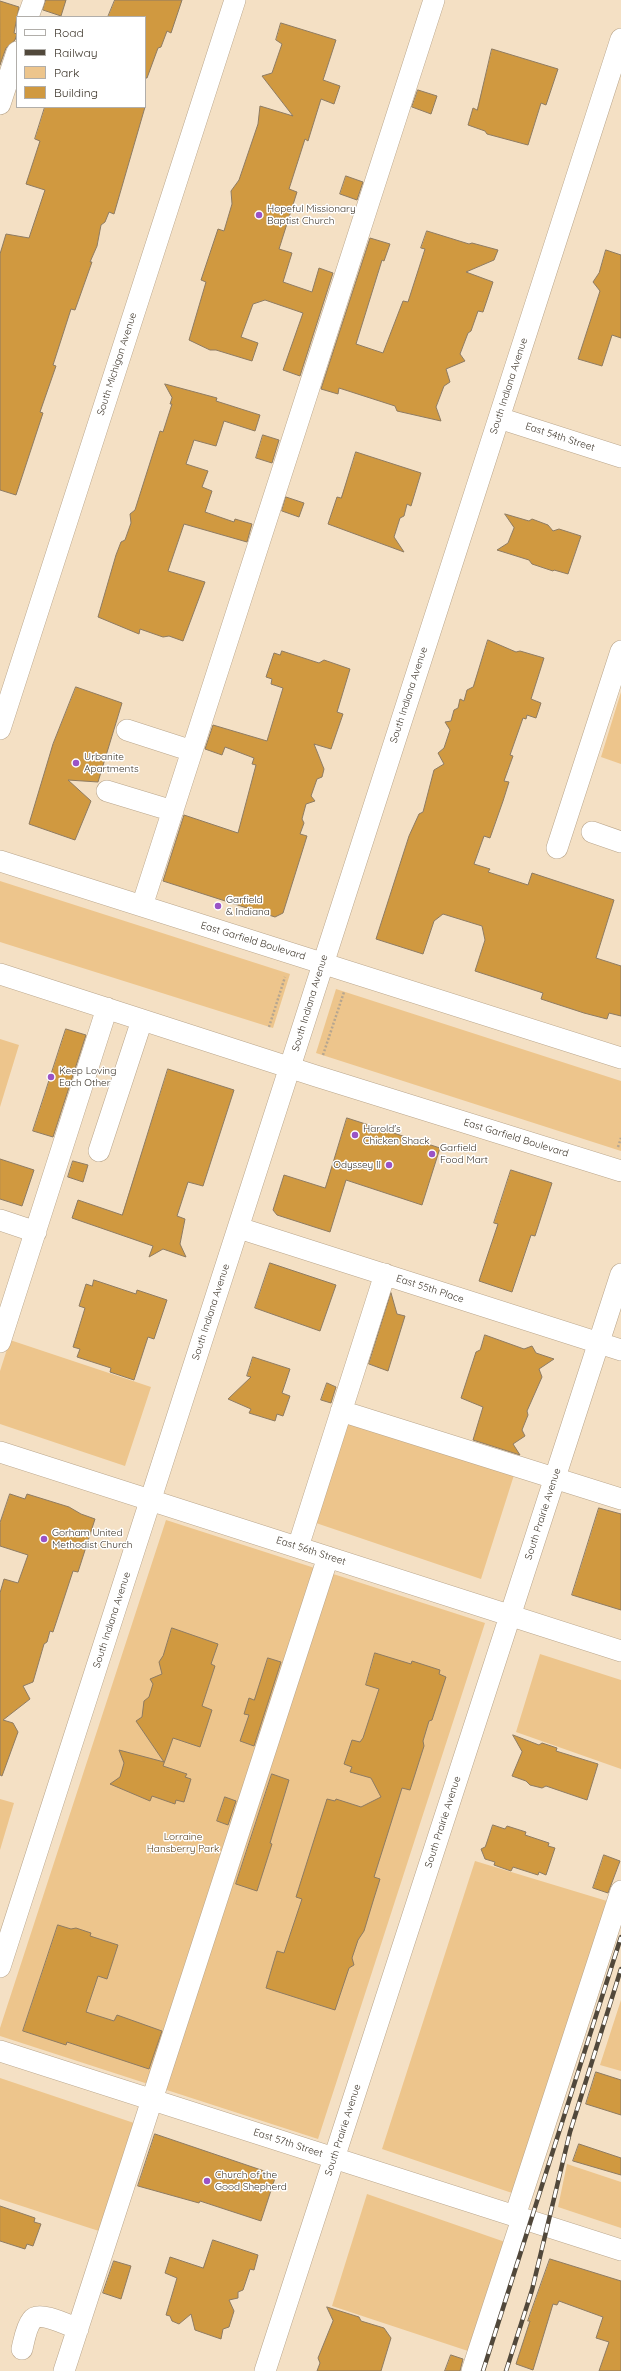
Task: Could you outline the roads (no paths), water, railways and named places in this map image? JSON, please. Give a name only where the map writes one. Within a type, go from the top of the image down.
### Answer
[{"type":"street","points":[[28,16],[34,0]]},
{"type":"street","name":"South Michigan Avenue","points":[[0,729],[6,690],[235,0]]},
{"type":"street","points":[[142,906],[434,0]]},
{"type":"street","name":"South Indiana Avenue","points":[[0,1967],[621,39]]},
{"type":"street","points":[[0,104],[16,55]]},
{"type":"street","name":"East 54th Street","points":[[499,418],[621,456]]},
{"type":"street","points":[[557,848],[621,651]]},
{"type":"street","points":[[127,730],[192,751]]},
{"type":"street","points":[[107,791],[173,812]]},
{"type":"street","points":[[592,832],[621,842]]},
{"type":"street","name":"East Garfield Boulevard","points":[[0,861],[621,1058]]},
{"type":"street","name":"East Garfield Boulevard","points":[[0,974],[290,1068],[621,1171]]},
{"type":"street","points":[[0,1342],[107,1008]]},
{"type":"street","points":[[99,1151],[142,1020]]},
{"type":"street","points":[[0,1220],[36,1232]]},
{"type":"street","name":"East 55th Place","points":[[239,1228],[621,1350]]},
{"type":"street","points":[[298,1547],[385,1274]]},
{"type":"street","name":"South Prairie Avenue","points":[[265,2371],[621,1274]]},
{"type":"street","points":[[341,1411],[621,1499]]},
{"type":"street","name":"East 56th Street","points":[[0,1452],[621,1651]]},
{"type":"street","points":[[64,2371],[328,1557]]},
{"type":"street","points":[[472,2371],[621,1891]]},
{"type":"street","name":"East 57th Street","points":[[0,2051],[621,2250]]},
{"type":"street","points":[[22,2349],[32,2320],[36,2316],[43,2316],[78,2328]]},
{"type":"railway","points":[[483,2371],[621,1937]]},
{"type":"railway","points":[[506,2371],[532,2290],[570,2132],[621,1969]]},
{"type":"place","name":"Hopeful Missionary Baptist Church","points":[[259,215]]},
{"type":"place","name":"Urbanite Apartments","points":[[76,763]]},
{"type":"place","name":"Garfield & Indiana","points":[[218,906]]},
{"type":"place","name":"Keep Loving Each Other","points":[[51,1077]]},
{"type":"place","name":"Harold's Chicken Shack","points":[[355,1135]]},
{"type":"place","name":"Garfield Food Mart","points":[[432,1154]]},
{"type":"place","name":"Odyssey II","points":[[389,1165]]},
{"type":"place","name":"Gorham United Methodist Church","points":[[44,1539]]},
{"type":"place","name":"Church of the Good Shepherd","points":[[207,2181]]},
{"type":"park label","name":"Lorraine Hansberry Park","points":[[183,1842]]}]
